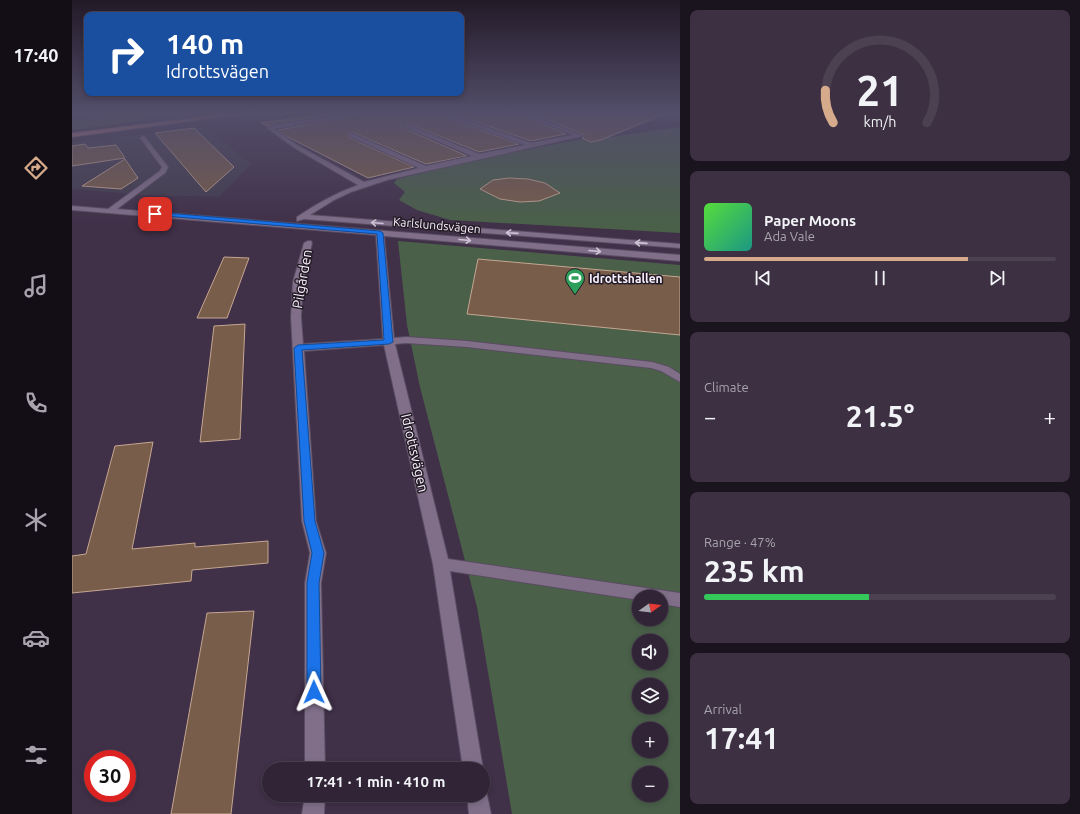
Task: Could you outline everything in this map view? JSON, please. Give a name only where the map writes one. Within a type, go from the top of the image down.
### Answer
[{"type":"street","points":[[111,210],[164,172],[165,167],[152,150]]},
{"type":"street","points":[[302,150],[362,184]]},
{"type":"street","points":[[385,150],[425,168]]},
{"type":"street","points":[[464,150],[478,156]]},
{"type":"street","points":[[292,226],[309,210],[362,184],[506,150]]},
{"type":"street","name":"Karlslundsvägen","points":[[72,208],[111,210],[680,258]]},
{"type":"street","name":"Karlslundsvägen","points":[[303,216],[680,246]]},
{"type":"street","points":[[426,236],[430,226]]},
{"type":"street","name":"Idrottsvägen","points":[[380,233],[389,342],[441,564],[472,762]]},
{"type":"street","name":"Pilgården","points":[[308,242],[298,282],[296,317],[309,521],[318,553],[313,583],[315,762]]},
{"type":"street","points":[[298,348],[406,340],[467,344],[652,365],[665,370],[680,379]]},
{"type":"street","points":[[441,564],[632,593]]},
{"type":"street","points":[[668,598],[680,600]]},
{"type":"street","points":[[313,814],[314,802]]},
{"type":"street","points":[[478,802],[480,814]]},
{"type":"shaded area","points":[[72,150],[234,150],[251,164],[219,197],[144,195],[72,189]]},
{"type":"green space","points":[[525,150],[680,150],[680,233],[450,220],[417,210],[399,200],[405,192],[394,183],[397,179]]},
{"type":"green space","points":[[398,241],[680,265],[680,814],[512,814],[477,607],[420,387],[407,325]]},
{"type":"building","points":[[72,150],[119,150],[125,158],[72,166]]},
{"type":"building","points":[[170,150],[217,150],[234,167],[206,192]]},
{"type":"building","points":[[313,150],[377,150],[414,167],[368,178]]},
{"type":"building","points":[[393,150],[453,150],[467,156],[426,164]]},
{"type":"building","points":[[474,150],[489,150],[479,152]]},
{"type":"building","points":[[125,159],[138,178],[121,189],[82,186]]},
{"type":"building","points":[[509,178],[528,179],[545,183],[560,193],[539,201],[520,202],[500,199],[480,189],[493,180]]},
{"type":"building","points":[[224,257],[249,258],[227,318],[197,318]]},
{"type":"building","name":"Idrottshallen","points":[[478,259],[680,277],[680,335],[467,314]]},
{"type":"building","points":[[245,324],[240,439],[200,442],[214,326]]},
{"type":"building","points":[[153,442],[132,549],[195,543],[195,547],[268,541],[268,563],[192,570],[191,581],[72,593],[72,556],[86,554],[115,446]]},
{"type":"building","points":[[254,611],[231,814],[171,814],[207,613]]},
{"type":"place","name":"Idrottshallen","points":[[575,295]]},
{"type":"route","points":[[155,214],[380,233],[389,342],[298,348],[309,521],[318,553],[313,583],[314,692]]}]
